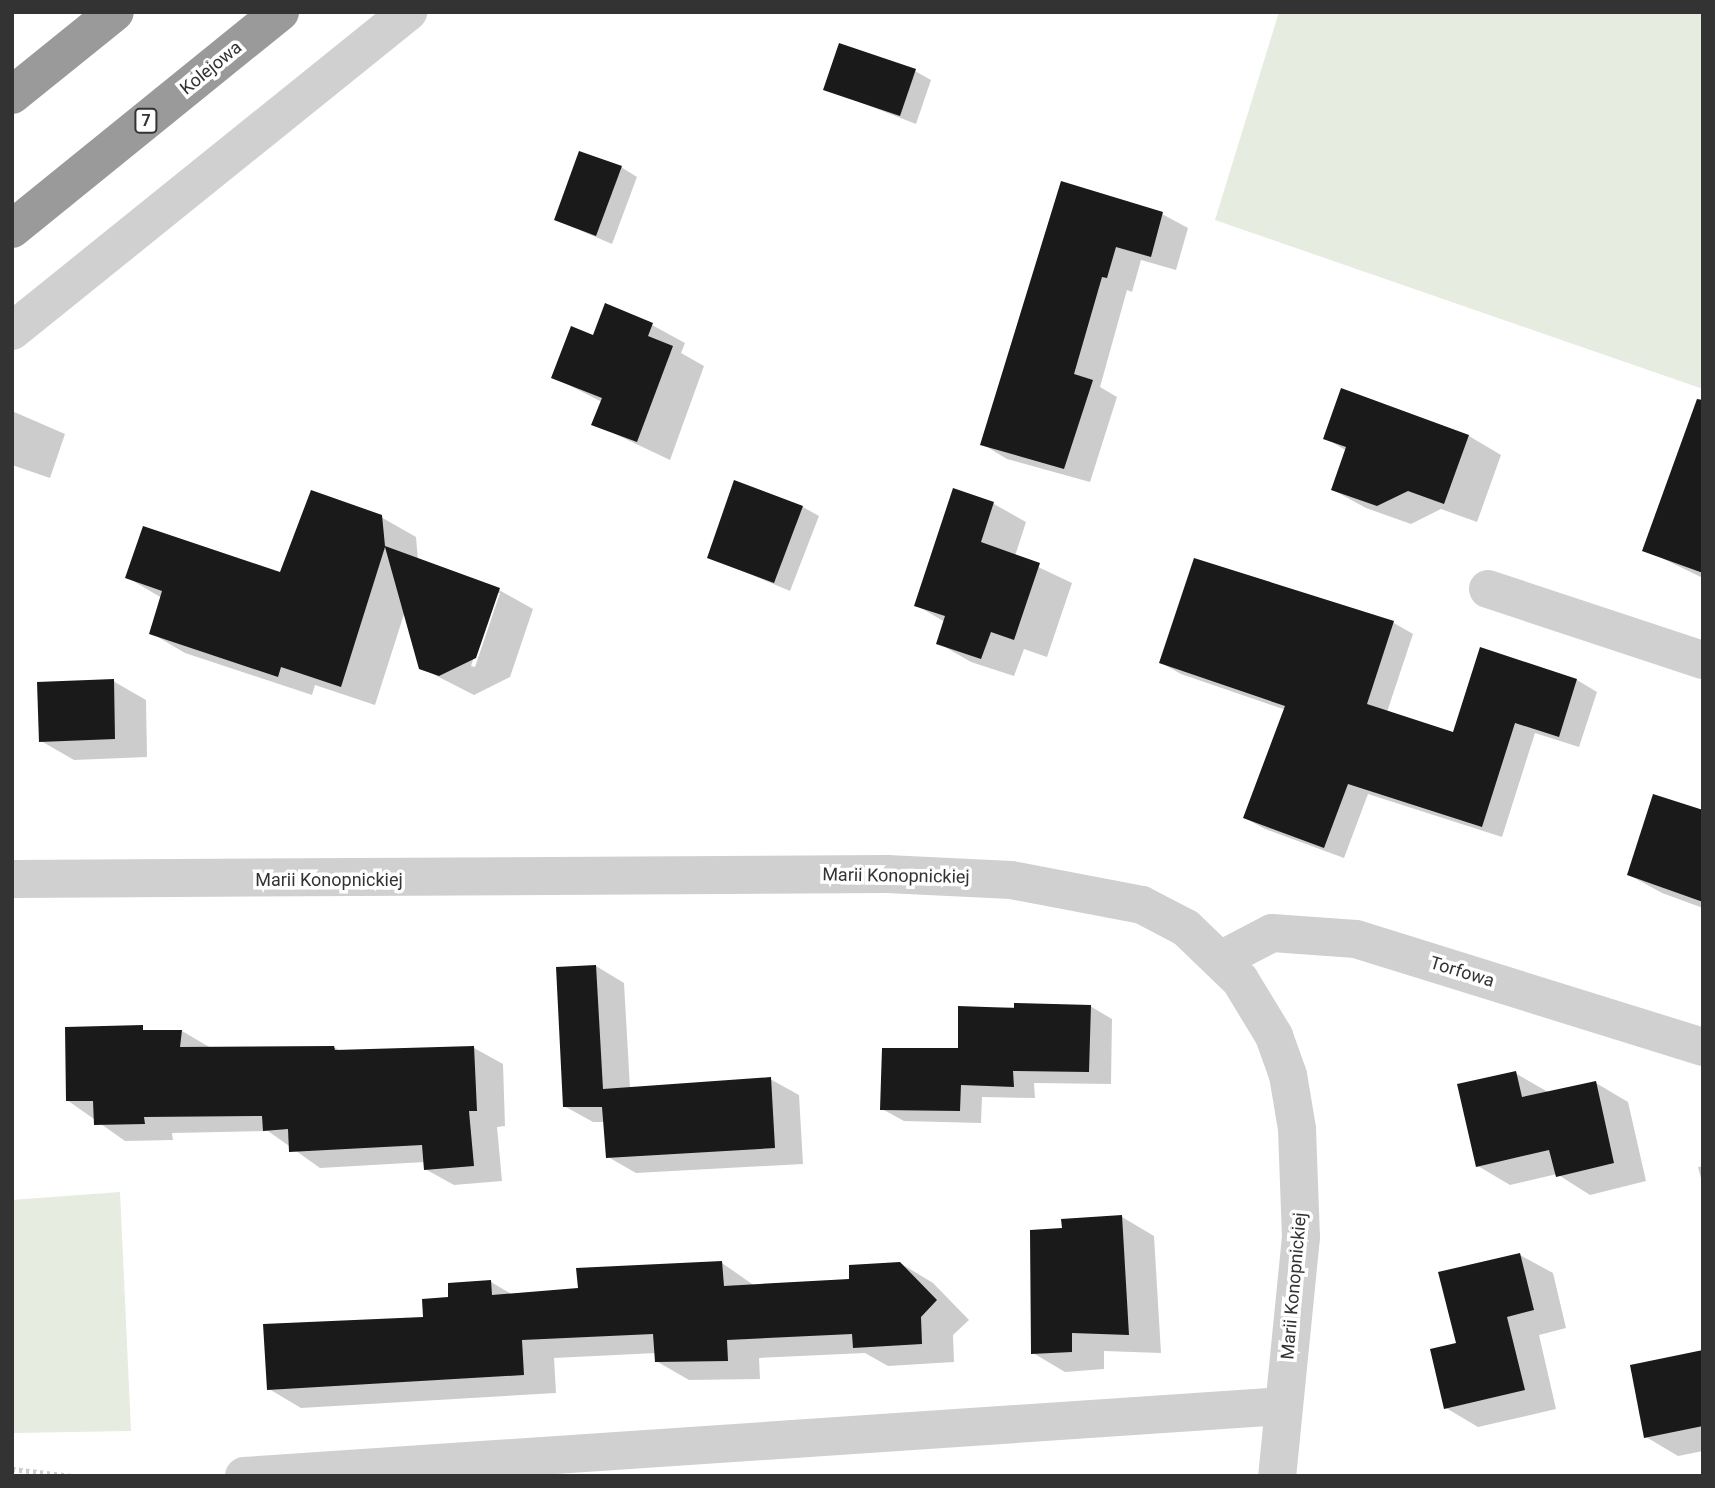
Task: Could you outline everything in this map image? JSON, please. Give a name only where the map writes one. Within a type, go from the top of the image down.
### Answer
[{"type":"highway","points":[[12,96],[116,12]]},
{"type":"highway","name":"Kolejowa","points":[[12,229],[280,12]]},
{"type":"street","points":[[12,331],[408,12]]},
{"type":"street","points":[[1488,589],[1703,660]]},
{"type":"street","name":"Marii Konopnickiej","points":[[12,879],[946,876],[1043,884],[1142,905],[1186,928],[1222,959],[1257,1003],[1274,1036],[1288,1075],[1297,1129],[1301,1237],[1277,1476]]},
{"type":"street","name":"Torfowa","points":[[1222,959],[1272,933],[1356,939],[1703,1047]]},
{"type":"street","points":[[244,1476],[1284,1406]]},
{"type":"path","points":[[12,1469],[73,1476]]},
{"type":"shaded area","points":[[1279,12],[1703,12],[1703,389],[1215,220]]},
{"type":"shaded area","points":[[120,1192],[131,1431],[12,1433],[12,1200]]},
{"type":"building","points":[[839,43],[916,69],[900,116],[823,90]]},
{"type":"building","points":[[579,151],[622,166],[596,236],[554,220]]},
{"type":"building","points":[[1061,181],[1163,212],[1151,257],[1116,247],[1107,278],[1102,277],[1074,374],[1093,380],[1064,469],[980,445]]},
{"type":"building","points":[[605,303],[653,323],[648,336],[673,346],[637,442],[591,425],[602,398],[551,378],[571,326],[593,335]]},
{"type":"building","points":[[1341,388],[1469,435],[1444,504],[1408,491],[1377,506],[1331,490],[1346,447],[1323,439]]},
{"type":"building","points":[[1697,399],[1703,400],[1703,573],[1642,551]]},
{"type":"building","points":[[734,480],[803,506],[774,583],[707,558]]},
{"type":"building","points":[[953,488],[994,502],[981,542],[1040,563],[1014,640],[991,632],[981,659],[936,644],[945,616],[914,606]]},
{"type":"building","points":[[311,490],[382,515],[385,546],[500,588],[476,658],[439,676],[419,669],[385,547],[341,687],[281,667],[278,677],[149,634],[162,591],[125,578],[143,526],[280,572]]},
{"type":"building","points":[[1194,558],[1394,621],[1367,704],[1453,732],[1480,647],[1577,679],[1559,737],[1515,723],[1482,827],[1348,784],[1324,848],[1243,818],[1285,706],[1159,663]]},
{"type":"building","points":[[114,679],[115,739],[39,742],[37,682]]},
{"type":"building","points":[[1653,794],[1703,810],[1703,902],[1627,875]]},
{"type":"building","points":[[596,965],[603,1089],[771,1077],[775,1148],[606,1158],[602,1107],[563,1107],[556,967]]},
{"type":"building","points":[[1014,1003],[1091,1005],[1089,1072],[1013,1071],[1014,1087],[961,1085],[960,1111],[880,1110],[882,1048],[958,1048],[958,1006],[1014,1008]]},
{"type":"building","points":[[143,1025],[143,1030],[182,1030],[180,1047],[334,1046],[335,1050],[474,1046],[477,1111],[469,1111],[474,1166],[424,1170],[422,1145],[289,1152],[288,1129],[263,1131],[262,1116],[144,1117],[145,1124],[94,1125],[93,1101],[66,1101],[65,1027]]},
{"type":"building","points":[[1516,1071],[1522,1097],[1596,1081],[1614,1163],[1556,1177],[1549,1150],[1476,1167],[1457,1084]]},
{"type":"building","points":[[1122,1215],[1129,1335],[1072,1333],[1072,1352],[1031,1354],[1030,1230],[1062,1228],[1061,1219]]},
{"type":"building","points":[[1520,1253],[1534,1310],[1507,1317],[1525,1390],[1444,1409],[1430,1349],[1456,1343],[1438,1272]]},
{"type":"building","points":[[722,1261],[724,1286],[849,1279],[849,1265],[900,1262],[937,1300],[921,1317],[922,1344],[853,1348],[852,1334],[727,1340],[728,1361],[655,1362],[653,1334],[522,1340],[524,1375],[267,1390],[263,1324],[423,1317],[422,1299],[448,1297],[448,1283],[491,1280],[492,1295],[578,1288],[576,1268]]},
{"type":"building","points":[[1703,1350],[1703,1426],[1644,1438],[1630,1365]]}]
